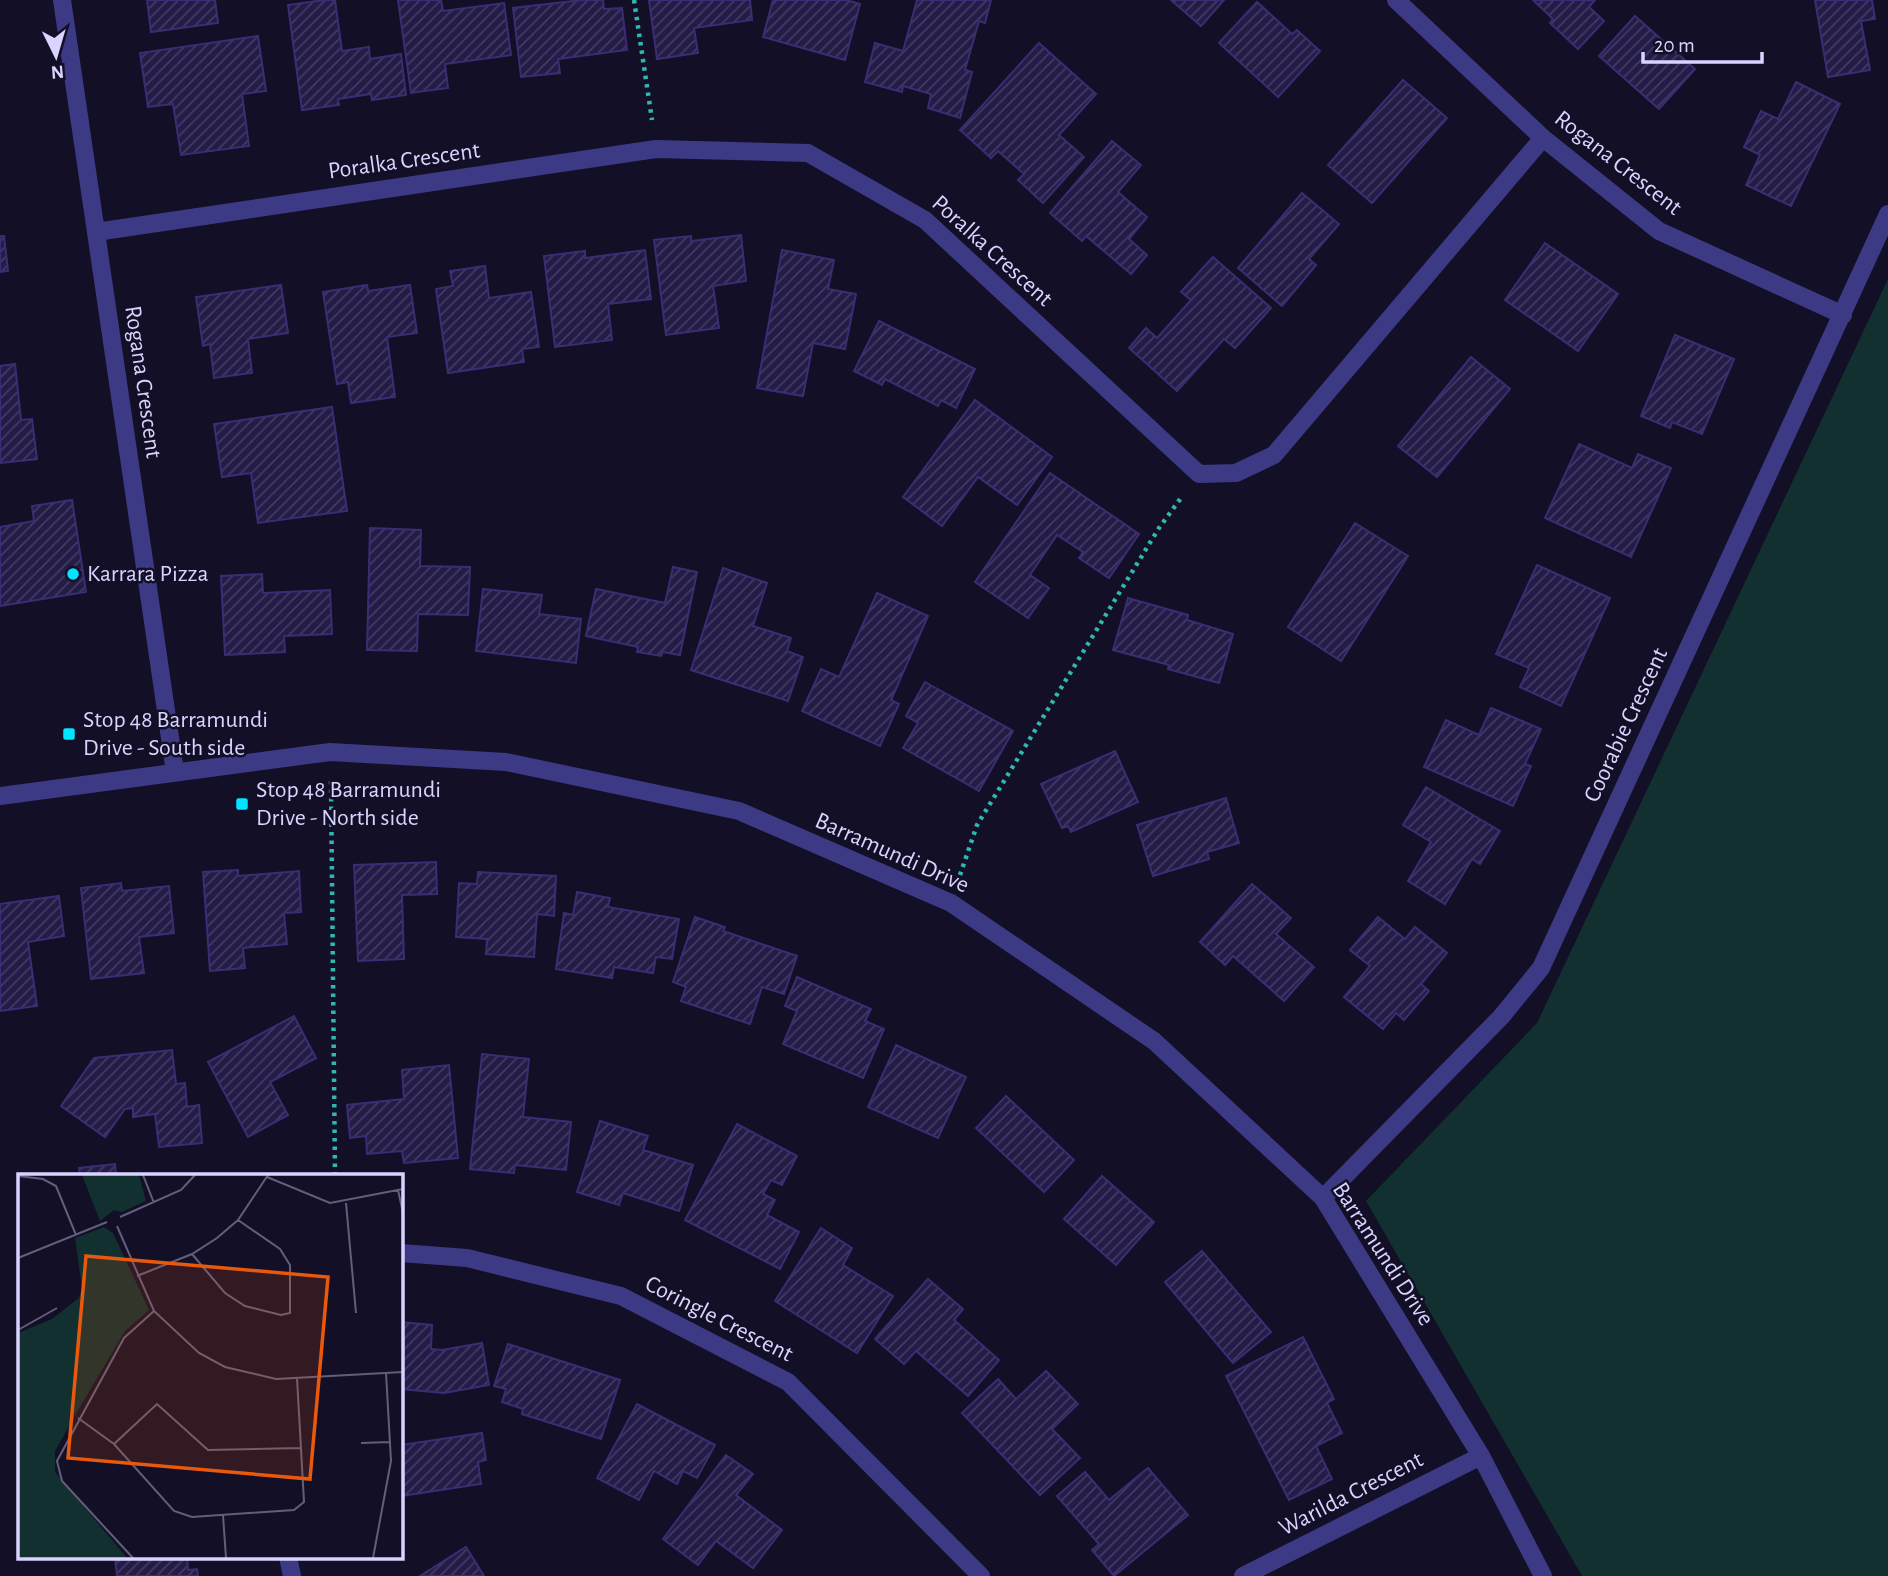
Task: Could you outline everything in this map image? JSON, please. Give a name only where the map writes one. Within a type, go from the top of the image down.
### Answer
[{"type":"street","name":"Rogana Crescent","points":[[62,0],[175,772]]},
{"type":"street","name":"Rogana Crescent","points":[[1396,0],[1544,138],[1659,231],[1843,315]]},
{"type":"street","points":[[1199,474],[1236,473],[1275,455],[1544,138]]},
{"type":"street","name":"Poralka Crescent","points":[[96,232],[656,149],[808,153],[925,220],[1199,474]]},
{"type":"street","name":"Coorabie Crescent","points":[[1323,1198],[1501,1017],[1541,968],[1888,214]]},
{"type":"street","name":"Barramundi Drive","points":[[0,796],[330,752],[506,762],[739,811],[951,903],[1154,1041],[1323,1198],[1481,1457],[1543,1576]]},
{"type":"street","name":"Coringle Crescent","points":[[402,1254],[467,1258],[621,1296],[788,1382],[981,1576]]},
{"type":"street","name":"Warilda Crescent","points":[[1243,1576],[1481,1457]]},
{"type":"street","points":[[288,1558],[292,1576]]},
{"type":"path","points":[[634,0],[656,149]]},
{"type":"path","points":[[951,903],[977,825],[1159,528],[1199,474]]},
{"type":"path","points":[[330,752],[335,1174]]},
{"type":"green space","points":[[1888,279],[1888,1576],[1582,1576],[1366,1201],[1537,1023]]},
{"type":"building","points":[[147,0],[215,0],[218,23],[151,32]]},
{"type":"building","points":[[335,0],[342,51],[369,47],[370,59],[401,54],[406,95],[372,100],[371,94],[338,99],[339,105],[302,110],[288,5]]},
{"type":"building","points":[[398,0],[441,0],[443,11],[504,3],[511,55],[445,64],[448,88],[411,93]]},
{"type":"building","points":[[603,0],[604,9],[622,8],[627,50],[558,59],[560,73],[521,77],[513,8]]},
{"type":"building","points":[[649,0],[750,0],[752,20],[694,28],[698,53],[657,59]]},
{"type":"building","points":[[773,0],[846,0],[860,4],[845,60],[763,37]]},
{"type":"building","points":[[917,0],[991,0],[985,23],[979,21],[965,70],[972,72],[960,118],[928,108],[931,94],[903,86],[902,92],[865,82],[875,43],[903,51]]},
{"type":"building","points":[[1171,0],[1224,0],[1201,26]]},
{"type":"building","points":[[1533,0],[1595,0],[1589,7],[1604,21],[1578,49],[1550,23],[1553,19]]},
{"type":"building","points":[[1815,0],[1872,0],[1875,19],[1861,21],[1870,70],[1828,77]]},
{"type":"building","points":[[1257,2],[1292,34],[1297,30],[1320,51],[1278,97],[1219,43]]},
{"type":"building","points":[[1635,16],[1695,69],[1659,109],[1599,56]]},
{"type":"building","points":[[258,36],[266,91],[242,94],[249,146],[181,155],[173,104],[148,107],[140,53]]},
{"type":"building","points":[[1039,43],[1096,94],[1059,135],[1084,157],[1043,203],[1018,180],[1024,174],[998,151],[991,158],[960,130]]},
{"type":"building","points":[[1403,80],[1447,118],[1372,203],[1328,165]]},
{"type":"building","points":[[1796,82],[1840,104],[1791,206],[1746,185],[1760,155],[1744,147],[1761,111],[1778,119]]},
{"type":"building","points":[[1112,141],[1141,165],[1118,192],[1147,217],[1129,239],[1147,255],[1131,274],[1086,236],[1082,241],[1050,213]]},
{"type":"building","points":[[1302,193],[1339,224],[1309,259],[1316,265],[1282,306],[1238,268]]},
{"type":"building","points":[[741,235],[746,281],[713,286],[719,328],[666,335],[654,240],[691,236],[691,241]]},
{"type":"building","points":[[0,236],[4,236],[8,271],[0,272]]},
{"type":"building","points":[[1545,243],[1618,294],[1578,351],[1505,300]]},
{"type":"building","points":[[645,250],[651,299],[608,304],[612,340],[555,347],[544,256],[585,251],[585,258]]},
{"type":"building","points":[[782,250],[834,260],[828,289],[856,294],[845,349],[813,343],[803,396],[757,388]]},
{"type":"building","points":[[1213,257],[1271,308],[1235,348],[1224,339],[1177,391],[1129,348],[1146,328],[1157,338],[1191,300],[1181,292]]},
{"type":"building","points":[[485,266],[489,298],[531,292],[539,347],[522,349],[524,362],[448,373],[436,289],[453,286],[450,271]]},
{"type":"building","points":[[281,285],[288,333],[248,339],[252,373],[214,378],[210,344],[203,346],[196,297]]},
{"type":"building","points":[[367,285],[368,291],[410,285],[417,333],[387,337],[395,397],[351,403],[348,382],[337,384],[323,292]]},
{"type":"building","points":[[879,321],[975,369],[956,408],[941,400],[938,406],[885,379],[882,385],[854,371]]},
{"type":"building","points":[[1675,335],[1734,359],[1702,434],[1672,422],[1670,428],[1641,416]]},
{"type":"building","points":[[1471,357],[1510,389],[1437,477],[1398,446]]},
{"type":"building","points":[[15,364],[21,420],[32,419],[37,459],[0,463],[0,366]]},
{"type":"building","points":[[975,400],[1052,457],[1017,505],[978,477],[942,526],[903,497]]},
{"type":"building","points":[[332,407],[347,511],[258,523],[251,473],[222,477],[214,424]]},
{"type":"building","points":[[1579,444],[1632,468],[1638,454],[1671,468],[1631,557],[1545,518]]},
{"type":"building","points":[[1050,473],[1139,534],[1109,578],[1079,558],[1083,552],[1057,535],[1030,575],[1049,588],[1028,618],[975,582]]},
{"type":"building","points":[[72,500],[86,592],[0,606],[0,527],[34,521],[32,506]]},
{"type":"building","points":[[1355,523],[1408,556],[1341,661],[1288,627]]},
{"type":"building","points":[[370,528],[421,530],[420,566],[470,567],[468,615],[418,614],[417,651],[367,650]]},
{"type":"building","points":[[1537,565],[1610,598],[1561,706],[1520,687],[1529,668],[1496,654]]},
{"type":"building","points":[[673,567],[697,572],[680,655],[663,652],[661,656],[637,652],[638,647],[586,636],[596,589],[665,603]]},
{"type":"building","points":[[723,568],[767,583],[753,626],[791,638],[787,651],[803,657],[788,701],[691,670]]},
{"type":"building","points":[[262,574],[263,593],[330,590],[332,634],[284,636],[285,652],[225,655],[221,576]]},
{"type":"building","points":[[483,589],[542,595],[539,614],[581,619],[576,663],[476,651]]},
{"type":"building","points":[[877,593],[928,616],[891,700],[899,704],[880,746],[802,711],[821,669],[839,677]]},
{"type":"building","points":[[1128,598],[1188,615],[1187,620],[1233,634],[1219,683],[1168,669],[1169,665],[1113,650]]},
{"type":"building","points":[[925,682],[1013,731],[979,791],[903,748],[918,723],[906,716]]},
{"type":"building","points":[[1491,708],[1541,729],[1525,764],[1531,766],[1513,806],[1424,767],[1446,720],[1479,735]]},
{"type":"building","points":[[1115,751],[1138,802],[1071,832],[1068,826],[1062,828],[1041,784]]},
{"type":"building","points":[[1426,787],[1500,831],[1480,864],[1472,859],[1445,904],[1408,881],[1431,842],[1403,825]]},
{"type":"building","points":[[1226,798],[1239,843],[1207,852],[1209,859],[1153,876],[1137,825]]},
{"type":"building","points":[[436,862],[437,894],[402,895],[404,959],[358,961],[354,865]]},
{"type":"building","points":[[238,870],[238,876],[299,871],[301,912],[284,913],[287,944],[243,948],[245,968],[210,971],[203,872]]},
{"type":"building","points":[[478,872],[556,876],[554,916],[537,914],[534,957],[486,954],[487,939],[456,937],[459,883],[477,884]]},
{"type":"building","points":[[121,883],[122,891],[169,886],[174,933],[139,937],[144,973],[91,979],[81,888]]},
{"type":"building","points":[[1252,884],[1291,918],[1276,934],[1314,967],[1284,1001],[1233,956],[1225,965],[1200,942]]},
{"type":"building","points":[[577,892],[610,898],[608,907],[679,919],[672,959],[656,957],[653,973],[614,967],[612,978],[556,969],[564,913],[573,915]]},
{"type":"building","points":[[59,896],[64,936],[28,942],[37,1006],[0,1011],[0,904]]},
{"type":"building","points":[[695,917],[725,927],[723,931],[797,956],[784,994],[762,987],[750,1024],[681,1001],[686,987],[673,982]]},
{"type":"building","points":[[1378,917],[1405,939],[1415,927],[1447,953],[1421,984],[1429,991],[1404,1020],[1396,1013],[1383,1029],[1344,997],[1370,966],[1350,950]]},
{"type":"building","points":[[797,977],[871,1009],[865,1021],[884,1029],[863,1078],[783,1044],[797,1011],[785,1006]]},
{"type":"building","points":[[294,1016],[316,1058],[270,1082],[288,1115],[248,1137],[208,1062]]},
{"type":"building","points":[[896,1045],[966,1077],[938,1138],[868,1107]]},
{"type":"building","points":[[172,1050],[176,1084],[185,1083],[187,1107],[199,1105],[202,1143],[159,1147],[155,1114],[133,1117],[133,1108],[125,1109],[105,1137],[61,1106],[94,1058]]},
{"type":"building","points":[[482,1054],[529,1059],[523,1117],[571,1122],[566,1170],[515,1165],[514,1173],[470,1169]]},
{"type":"building","points":[[449,1065],[458,1158],[404,1163],[402,1151],[367,1154],[366,1136],[350,1138],[347,1105],[404,1099],[402,1070]]},
{"type":"building","points":[[1006,1096],[1074,1160],[1044,1192],[976,1128]]},
{"type":"building","points":[[600,1121],[648,1136],[643,1150],[693,1165],[679,1211],[623,1193],[619,1205],[577,1192]]},
{"type":"building","points":[[737,1124],[797,1156],[782,1185],[771,1180],[763,1194],[775,1200],[767,1215],[799,1232],[780,1269],[685,1220]]},
{"type":"building","points":[[115,1164],[116,1174],[80,1174],[79,1168]]},
{"type":"building","points":[[1102,1176],[1154,1222],[1116,1265],[1064,1219]]},
{"type":"building","points":[[821,1228],[852,1248],[843,1265],[893,1296],[857,1353],[775,1301]]},
{"type":"building","points":[[1202,1251],[1271,1332],[1233,1363],[1165,1282]]},
{"type":"building","points":[[928,1279],[963,1309],[954,1320],[999,1360],[968,1396],[916,1351],[904,1364],[875,1339]]},
{"type":"building","points":[[402,1322],[432,1325],[431,1349],[442,1350],[482,1343],[489,1385],[444,1393],[402,1389]]},
{"type":"building","points":[[1303,1337],[1334,1399],[1327,1403],[1342,1433],[1316,1446],[1332,1479],[1289,1500],[1226,1376]]},
{"type":"building","points":[[508,1344],[620,1380],[601,1439],[522,1414],[523,1409],[502,1402],[506,1389],[494,1386]]},
{"type":"building","points":[[1046,1371],[1078,1404],[1052,1429],[1080,1458],[1040,1495],[962,1413],[998,1379],[1016,1399]]},
{"type":"building","points":[[637,1404],[715,1445],[697,1478],[683,1471],[677,1484],[654,1471],[639,1500],[597,1478]]},
{"type":"building","points":[[482,1433],[486,1460],[478,1462],[481,1484],[402,1496],[402,1445]]},
{"type":"building","points":[[726,1455],[753,1474],[736,1495],[782,1530],[753,1568],[716,1541],[698,1565],[663,1539]]},
{"type":"building","points":[[1148,1468],[1188,1515],[1114,1576],[1092,1550],[1099,1544],[1057,1496],[1085,1472],[1109,1500]]},
{"type":"building","points":[[466,1547],[484,1576],[420,1576]]},
{"type":"building","points":[[115,1558],[187,1558],[188,1570],[197,1569],[198,1576],[117,1576]]},
{"type":"place","name":"Karrara Pizza","points":[[73,574]]},
{"type":"place","name":"Stop 48 Barramundi Drive - South side","points":[[69,734]]},
{"type":"place","name":"Stop 48 Barramundi Drive - North side","points":[[242,804]]}]
